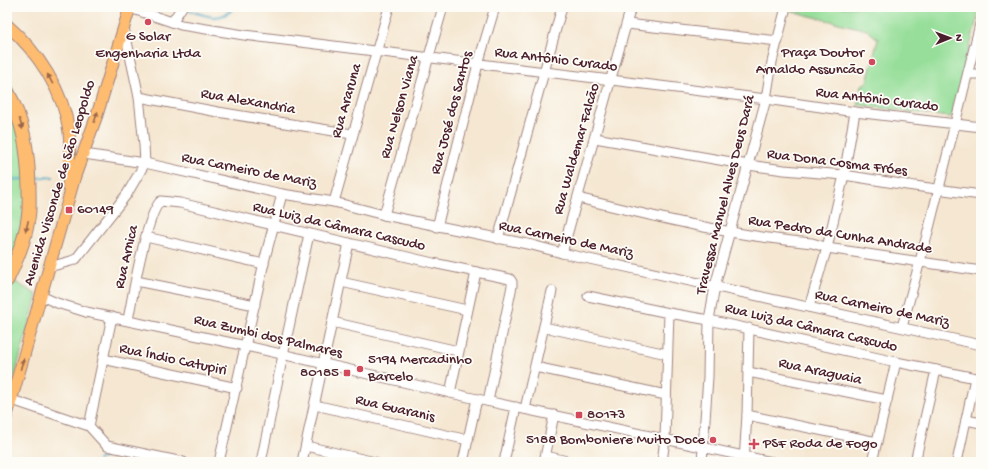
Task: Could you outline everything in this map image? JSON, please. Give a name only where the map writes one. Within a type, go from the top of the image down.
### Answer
[{"type":"highway","points":[[7,91],[20,119],[28,159],[29,187],[28,221],[19,254],[7,280]]},
{"type":"main road","name":"Avenida Visconde de São Leopoldo","points":[[7,415],[68,203],[130,7]]},
{"type":"main road","points":[[7,25],[21,38],[47,73],[58,94],[66,115],[69,134],[68,203]]},
{"type":"street","name":"Rua Antônio Curado","points":[[130,7],[172,22],[244,35],[337,47],[376,50],[428,58],[981,127]]},
{"type":"street","points":[[172,22],[182,7]]},
{"type":"street","name":"Rua Araruna","points":[[334,202],[389,7]]},
{"type":"street","name":"Rua Nelson Viana","points":[[384,215],[443,7]]},
{"type":"street","name":"Rua José dos Santos","points":[[437,227],[478,64],[495,7]]},
{"type":"street","points":[[498,239],[562,7]]},
{"type":"street","name":"Rua Waldemar Falcão","points":[[562,253],[631,7]]},
{"type":"street","name":"Travessa Manuel Alves Deus Dará","points":[[702,462],[708,377],[709,320],[715,286],[731,232],[766,99],[786,7]]},
{"type":"street","points":[[902,327],[956,124],[981,20]]},
{"type":"street","points":[[627,24],[778,41]]},
{"type":"street","points":[[49,267],[76,259],[126,194],[144,163],[144,145],[139,97],[124,28]]},
{"type":"street","points":[[968,74],[981,74]]},
{"type":"street","name":"Rua Alexandria","points":[[139,97],[218,112],[352,134]]},
{"type":"street","points":[[809,307],[827,248],[844,175],[855,112]]},
{"type":"street","name":"Rua Dona Cosma Fróes","points":[[595,138],[748,166],[844,175],[981,195]]},
{"type":"street","name":"Rua Carneiro de Mariz","points":[[84,154],[144,163],[282,194],[334,202],[437,227],[715,286],[981,345]]},
{"type":"street","points":[[219,462],[237,388],[254,305],[282,194]]},
{"type":"street","name":"Rua Pedro da Cunha Andrade","points":[[578,198],[731,232],[812,243],[827,248],[981,271]]},
{"type":"street","name":"Rua Luiz da Câmara Cascudo","points":[[159,202],[180,203],[273,226],[509,279],[512,281],[512,286],[488,401]]},
{"type":"street","name":"Rua Arnica","points":[[128,320],[148,226],[154,210],[159,202]]},
{"type":"street","points":[[261,462],[310,234]]},
{"type":"street","points":[[146,238],[264,264]]},
{"type":"street","points":[[302,462],[349,243]]},
{"type":"street","points":[[450,393],[476,272]]},
{"type":"street","points":[[136,281],[254,305]]},
{"type":"street","points":[[340,282],[467,310]]},
{"type":"street","points":[[526,409],[552,291]]},
{"type":"street","name":"Rua Zumbi dos Palmares","points":[[41,296],[57,303],[86,312],[112,318],[128,320],[477,399],[665,439],[744,459],[772,462]]},
{"type":"street","name":"Rua Luiz da Câmara Cascudo","points":[[588,296],[749,328],[896,362],[978,379]]},
{"type":"street","points":[[662,462],[665,439],[669,313]]},
{"type":"street","points":[[89,426],[112,318]]},
{"type":"street","points":[[332,322],[458,351]]},
{"type":"street","points":[[544,327],[667,354]]},
{"type":"street","points":[[744,459],[747,415],[749,328]]},
{"type":"street","name":"Rua Índio Catupiri","points":[[103,359],[237,388]]},
{"type":"street","points":[[872,462],[896,362]]},
{"type":"street","points":[[535,367],[666,395]]},
{"type":"street","points":[[915,462],[936,370]]},
{"type":"street","name":"Rua Araguaia","points":[[748,372],[887,400]]},
{"type":"street","points":[[960,462],[966,420],[978,379]]},
{"type":"street","points":[[464,462],[477,399]]},
{"type":"street","points":[[12,400],[89,426],[107,446],[183,462]]},
{"type":"street","name":"Rua Guaranis","points":[[315,406],[468,440]]},
{"type":"street","points":[[504,462],[516,407]]},
{"type":"street","points":[[554,415],[545,459],[572,462]]},
{"type":"street","points":[[747,415],[877,442]]},
{"type":"street","points":[[966,420],[981,423]]},
{"type":"street","points":[[306,446],[375,462]]},
{"type":"street","points":[[113,462],[125,462]]},
{"type":"green space","name":"Praça Doutor Arnaldo Assuncão","points":[[790,7],[980,7],[952,116],[949,117],[858,105],[862,85],[867,82],[878,39],[867,30],[790,11]]},
{"type":"green space","points":[[7,78],[18,100],[29,190],[9,278],[37,295],[7,404]]},
{"type":"waterway","points":[[190,11],[208,16],[219,17],[235,7]]},
{"type":"waterway","points":[[32,178],[53,177]]},
{"type":"waterway","points":[[7,180],[24,179]]},
{"type":"waterway","points":[[98,460],[104,457],[117,456],[130,457],[150,462]]},
{"type":"place","name":"G Solar Engenharia Ltda","points":[[148,22]]},
{"type":"place","name":"Praça Doutor Arnaldo Assuncão","points":[[872,62]]},
{"type":"place","name":"60149","points":[[69,210]]},
{"type":"place","name":"5194 Mercadinho Barcelo","points":[[360,369]]},
{"type":"place","name":"80185","points":[[347,373]]},
{"type":"place","name":"80173","points":[[579,415]]},
{"type":"place","name":"5188 Bomboniere Muito Doce","points":[[713,440]]},
{"type":"place","name":"PSF Roda de Fogo","points":[[754,444]]}]
